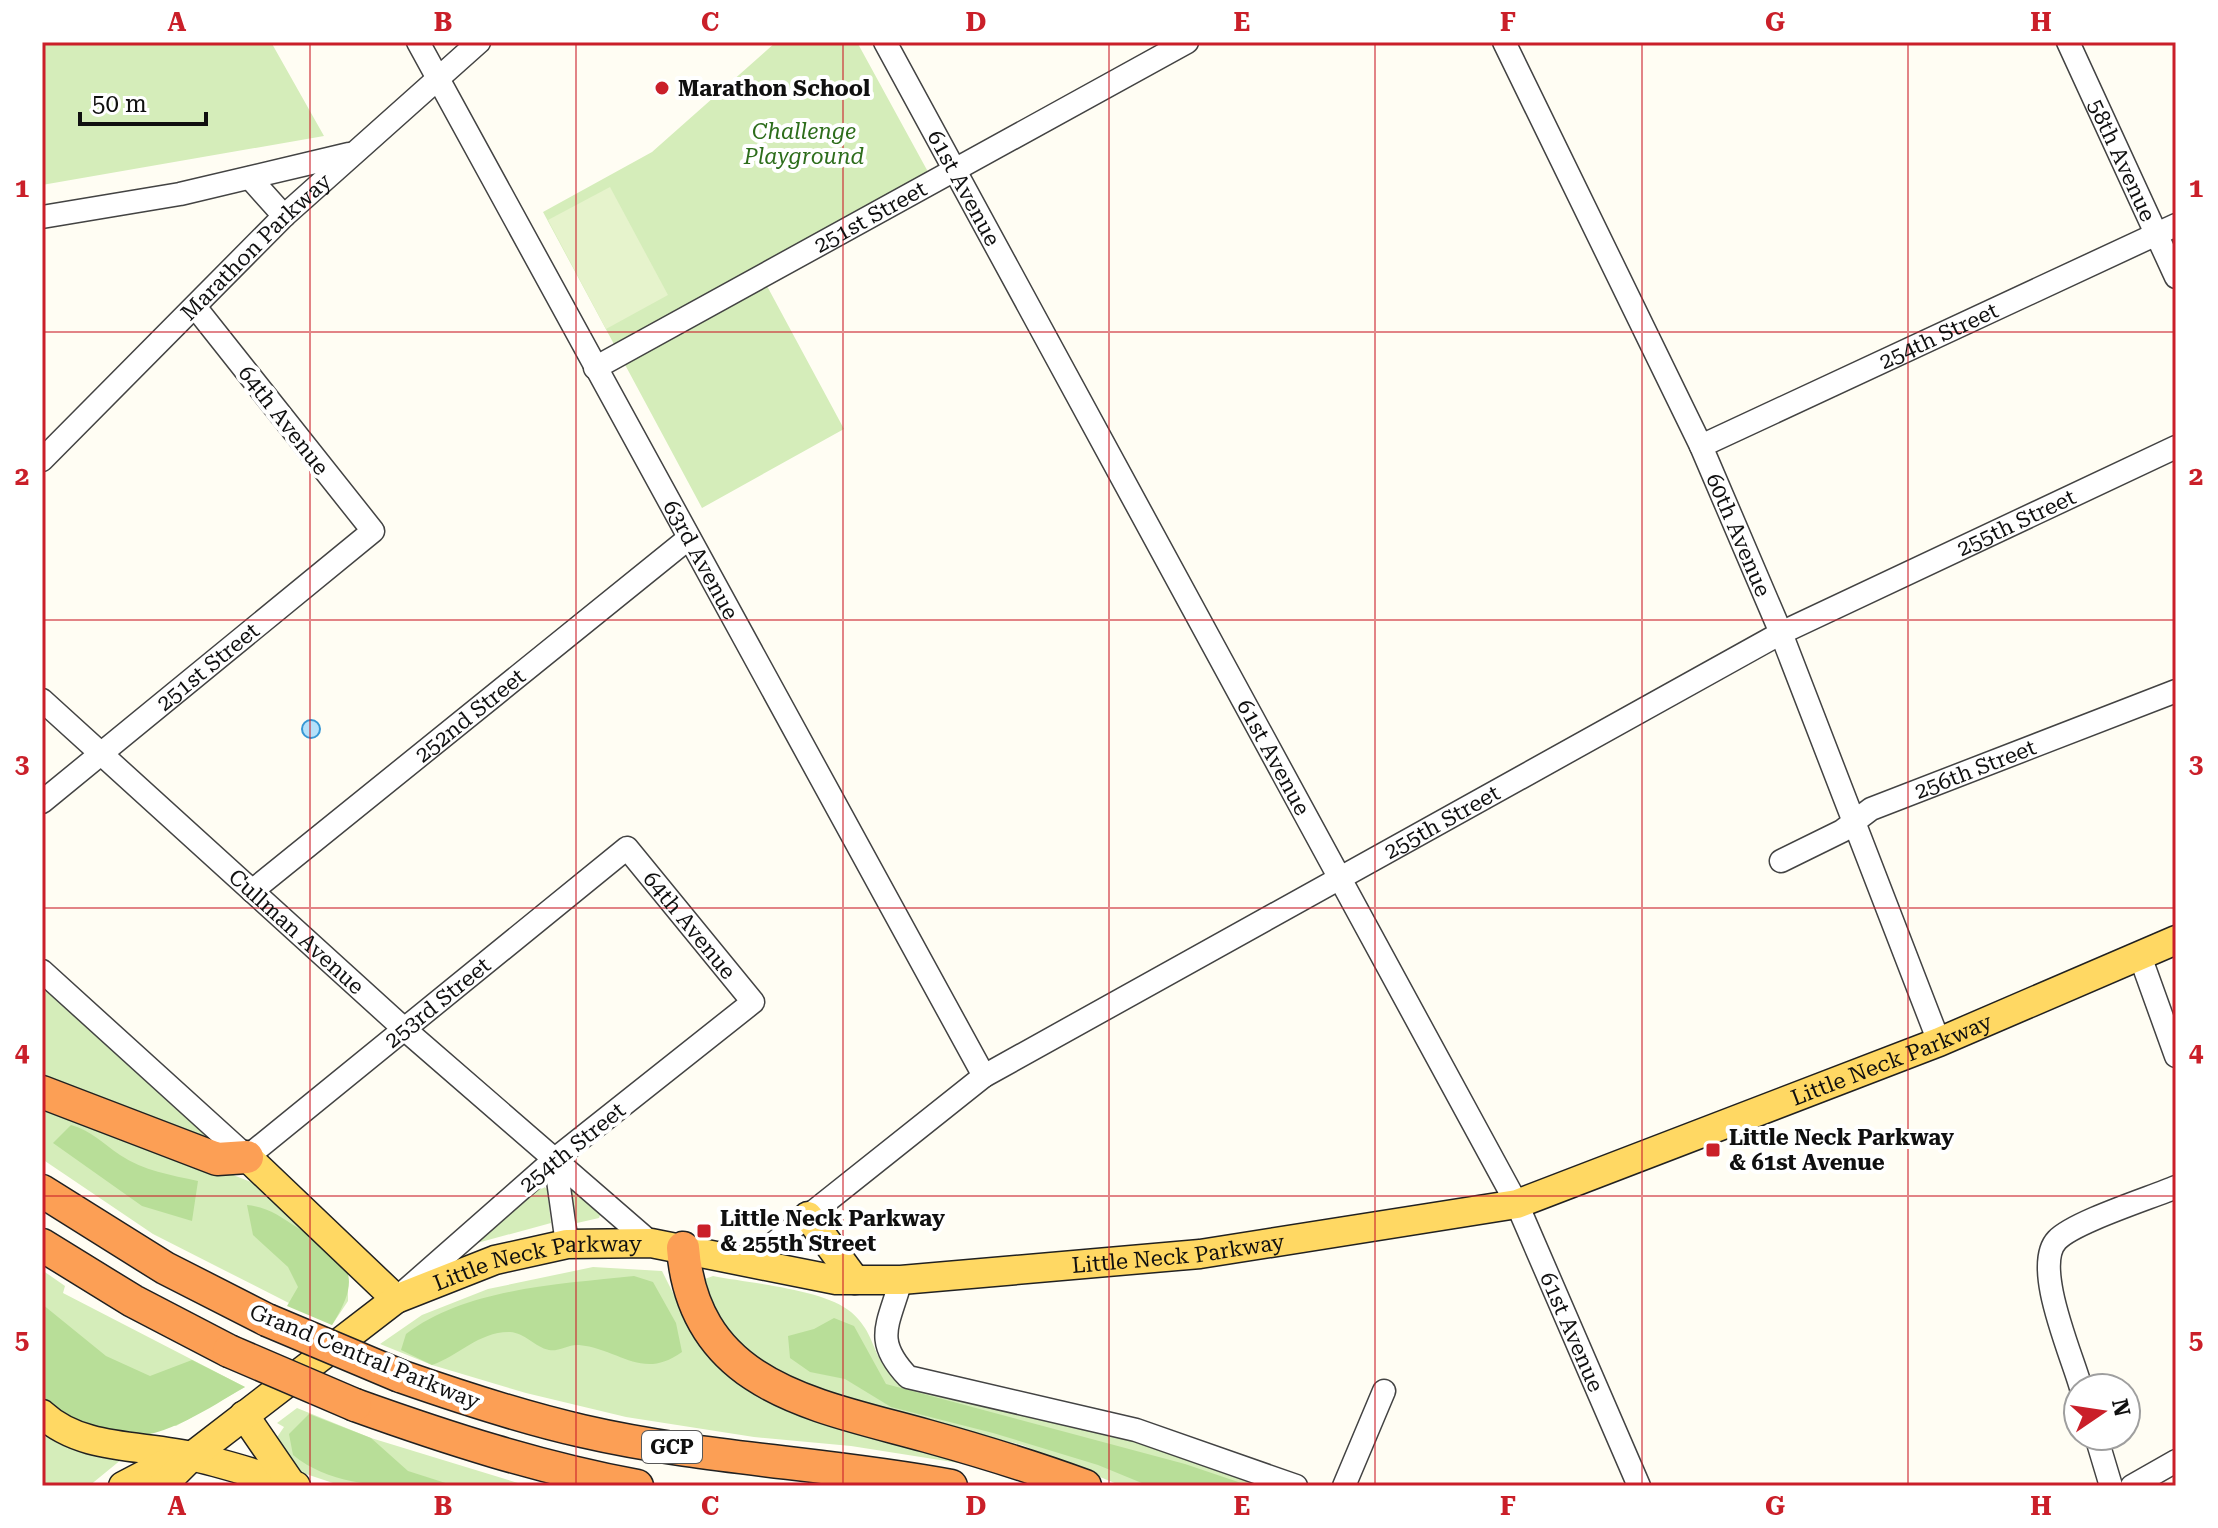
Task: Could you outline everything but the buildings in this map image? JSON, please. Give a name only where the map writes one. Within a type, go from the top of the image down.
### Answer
[{"type":"highway","points":[[42,1092],[217,1159],[247,1157]]},
{"type":"highway","name":"Grand Central Parkway","points":[[42,1191],[165,1268],[267,1320],[400,1376],[488,1406],[583,1432],[700,1452],[951,1486]]},
{"type":"highway","name":"Grand Central Parkway","points":[[42,1245],[133,1301],[229,1351],[355,1405],[457,1442],[572,1474],[637,1486]]},
{"type":"highway","points":[[683,1248],[693,1306],[712,1335],[740,1364],[772,1387],[813,1405],[1018,1462],[1085,1486]]},
{"type":"main road","name":"Little Neck Parkway","points":[[162,1486],[192,1456],[396,1299],[495,1260],[567,1244],[651,1243],[855,1280],[901,1280],[1200,1254],[1517,1204],[1939,1042],[2176,940]]},
{"type":"main road","points":[[247,1157],[396,1299]]},
{"type":"main road","points":[[808,1216],[855,1280]]},
{"type":"main road","points":[[42,1414],[53,1424],[108,1445],[192,1456],[294,1485]]},
{"type":"main road","points":[[244,1415],[294,1485]]},
{"type":"main road","name":"Little Neck Parkway","points":[[123,1486],[165,1464],[192,1456]]},
{"type":"street","name":"63rd Avenue","points":[[418,42],[595,368],[810,752],[984,1076]]},
{"type":"street","name":"Marathon Parkway","points":[[42,460],[284,216],[479,42]]},
{"type":"street","name":"61st Avenue","points":[[885,42],[1341,875],[1517,1204],[1639,1486]]},
{"type":"street","name":"251st Street","points":[[595,368],[1187,42]]},
{"type":"street","name":"60th Avenue","points":[[1504,42],[1701,446],[1781,633],[1939,1042]]},
{"type":"street","name":"58th Avenue","points":[[2078,45],[2167,229],[2176,277]]},
{"type":"street","points":[[42,217],[180,194],[354,153]]},
{"type":"street","points":[[250,178],[284,216]]},
{"type":"street","name":"254th Street","points":[[1701,446],[2167,229]]},
{"type":"street","name":"64th Avenue","points":[[196,308],[373,531]]},
{"type":"street","name":"255th Street","points":[[749,1263],[984,1076],[1781,633],[2176,447]]},
{"type":"street","name":"251st Street","points":[[42,802],[373,531]]},
{"type":"street","name":"252nd Street","points":[[252,891],[689,538]]},
{"type":"street","name":"256th Street","points":[[1781,861],[1842,831],[1871,809],[2176,691]]},
{"type":"street","name":"Cullman Avenue","points":[[42,700],[402,1027],[651,1243]]},
{"type":"street","name":"64th Avenue","points":[[627,848],[753,1002]]},
{"type":"street","name":"253rd Street","points":[[247,1157],[402,1027],[627,848]]},
{"type":"street","points":[[2140,956],[2176,1056]]},
{"type":"street","points":[[42,971],[247,1157]]},
{"type":"street","name":"254th Street","points":[[396,1299],[555,1159],[753,1002]]},
{"type":"street","points":[[555,1159],[567,1244]]},
{"type":"street","points":[[2076,1372],[2048,1278],[2050,1251],[2066,1233],[2176,1187]]},
{"type":"street","points":[[901,1280],[886,1332],[888,1355],[908,1377],[1136,1430],[1296,1486]]},
{"type":"street","points":[[1344,1486],[1384,1391]]},
{"type":"street","points":[[2101,1452],[2111,1486]]},
{"type":"street","points":[[2132,1486],[2176,1461]]},
{"type":"green space","points":[[42,42],[271,42],[324,136],[42,185]]},
{"type":"green space","name":"Challenge Playground","points":[[776,42],[857,42],[933,181],[761,275],[844,429],[702,508],[543,212],[652,152]]},
{"type":"green space","points":[[610,187],[668,295],[606,329],[548,220]]},
{"type":"green space","points":[[42,983],[206,1135],[211,1143],[42,1081]]},
{"type":"green space","points":[[42,1100],[251,1182],[340,1256],[348,1275],[348,1301],[332,1325],[153,1234],[42,1159]]},
{"type":"green space","points":[[71,1125],[139,1165],[198,1181],[192,1221],[142,1206],[53,1143]]},
{"type":"green space","points":[[566,1178],[601,1212],[599,1218],[577,1223],[572,1217]]},
{"type":"green space","points":[[543,1186],[547,1189],[551,1223],[466,1246]]},
{"type":"green space","points":[[247,1205],[268,1210],[286,1220],[338,1257],[349,1278],[348,1291],[332,1325],[287,1306],[298,1287],[288,1267],[253,1235]]},
{"type":"green space","points":[[593,1267],[662,1271],[691,1329],[978,1466],[626,1417],[526,1393],[432,1365],[380,1344],[422,1315],[488,1289]]},
{"type":"green space","points":[[42,1270],[65,1286],[63,1293],[245,1387],[176,1426],[42,1402]]},
{"type":"green space","points":[[634,1276],[653,1282],[676,1323],[682,1352],[668,1360],[643,1364],[579,1345],[549,1350],[510,1332],[489,1335],[432,1365],[401,1350],[406,1334],[430,1319],[485,1298],[546,1286]]},
{"type":"green space","points":[[713,1276],[805,1292],[839,1304],[861,1323],[890,1371],[919,1387],[1073,1420],[1275,1486],[1122,1486],[1022,1445],[799,1393],[723,1339],[702,1280]]},
{"type":"green space","points":[[42,1304],[106,1356],[150,1376],[192,1360],[245,1387],[192,1417],[155,1433],[116,1437],[89,1431],[42,1402]]},
{"type":"green space","points":[[834,1318],[854,1326],[886,1384],[1185,1464],[1250,1486],[1149,1486],[1098,1465],[993,1433],[891,1407],[845,1379],[810,1372],[790,1358],[788,1336],[814,1329]]},
{"type":"green space","points":[[297,1408],[371,1438],[528,1486],[342,1486],[300,1472],[271,1446],[284,1427],[277,1423]]},
{"type":"green space","points":[[309,1414],[371,1438],[408,1471],[455,1486],[370,1484],[349,1481],[310,1467],[293,1455],[289,1434]]},
{"type":"green space","points":[[42,1433],[122,1459],[89,1486],[45,1486]]},
{"type":"water","points":[[311,720],[320,729],[311,738],[302,729]]},
{"type":"place","name":"Marathon School","points":[[662,88]]},
{"type":"place","name":"Little Neck Parkway & 61st Avenue","points":[[1713,1150]]},
{"type":"place","name":"Little Neck Parkway & 255th Street","points":[[704,1231]]}]
